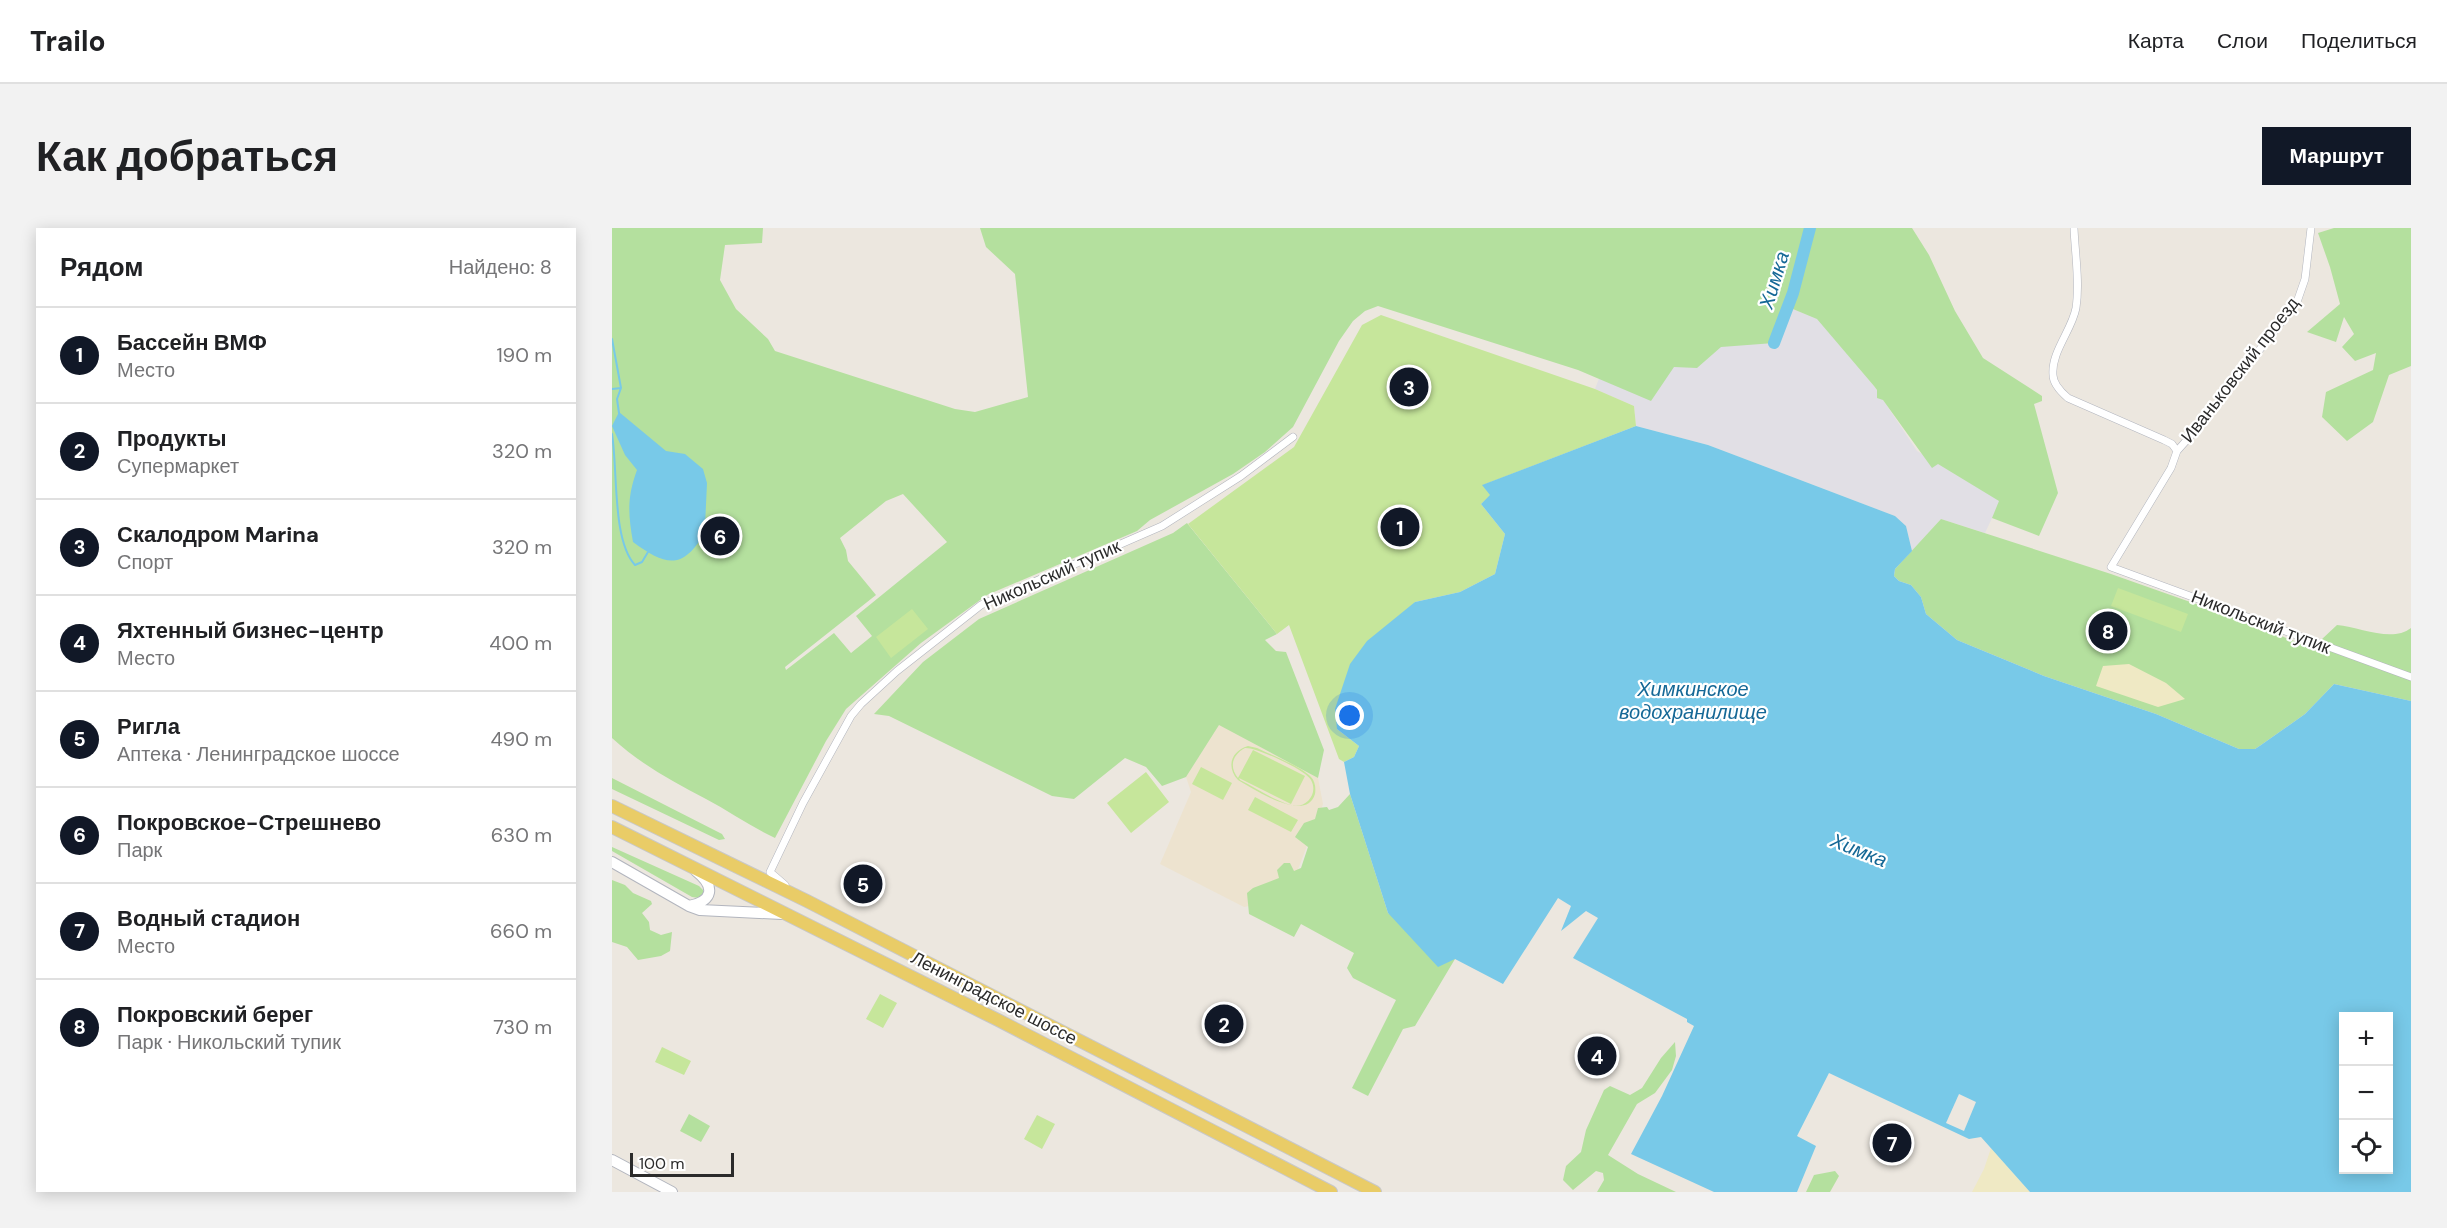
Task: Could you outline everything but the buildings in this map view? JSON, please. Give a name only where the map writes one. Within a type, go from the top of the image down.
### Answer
[{"type":"main road","name":"Ленинградское шоссе","points":[[612,806],[807,901],[1375,1192]]},
{"type":"main road","name":"Ленинградское шоссе","points":[[612,827],[790,915],[1331,1192]]},
{"type":"street","points":[[2074,228],[2075,310],[2055,360],[2052,374],[2054,381],[2059,390],[2068,398],[2164,440],[2177,451]]},
{"type":"street","name":"Иваньковский проезд","points":[[2111,567],[2171,468],[2177,451],[2203,422],[2297,302],[2305,279],[2311,228]]},
{"type":"street","name":"Никольский тупик","points":[[807,901],[770,872],[777,854],[839,735],[861,704],[897,670],[981,605],[1162,526],[1241,476],[1293,437]]},
{"type":"street","name":"Никольский тупик","points":[[2111,567],[2411,677]]},
{"type":"street","points":[[612,862],[700,910],[790,915]]},
{"type":"street","points":[[689,865],[708,883],[709,893],[705,901],[689,906]]},
{"type":"street","points":[[612,1160],[672,1192]]},
{"type":"shaded area","points":[[1638,276],[1763,298],[1817,318],[1874,386],[1917,451],[2000,501],[1985,533],[1941,519],[1912,551],[1906,526],[1895,516],[1708,445],[1636,426],[1634,406],[1595,389]]},
{"type":"shaded area","points":[[1219,724],[1318,778],[1323,804],[1287,898],[1244,907],[1160,864],[1191,792],[1186,777]]},
{"type":"green space","points":[[612,228],[763,228],[762,243],[725,245],[720,280],[736,309],[768,339],[775,351],[955,409],[975,412],[1028,397],[1015,274],[986,247],[980,228],[1912,228],[1929,255],[1955,311],[1983,358],[2042,396],[2042,401],[2034,404],[2058,493],[2039,536],[1992,518],[1999,501],[1938,464],[1932,468],[1883,400],[1877,398],[1877,390],[1874,386],[1817,319],[1788,307],[1774,343],[1721,347],[1697,368],[1674,367],[1651,401],[1578,370],[1378,306],[1365,311],[1353,321],[1339,341],[1293,427],[1265,452],[1233,474],[1150,520],[1137,531],[987,595],[921,643],[846,709],[826,741],[775,838],[657,772],[612,738]],"holes":[[[903,494],[947,542],[856,616],[872,636],[851,653],[834,633],[786,670],[785,667],[876,595],[848,561],[840,538],[886,501]]]},
{"type":"green space","points":[[2334,228],[2411,228],[2411,366],[2389,375],[2373,422],[2347,441],[2322,417],[2326,392],[2373,370],[2376,353],[2355,361],[2342,347],[2354,334],[2344,317],[2336,342],[2307,332],[2340,304],[2318,233]]},
{"type":"green space","points":[[1381,315],[1595,389],[1634,406],[1636,426],[1483,485],[1491,495],[1481,504],[1505,534],[1495,574],[1460,592],[1415,602],[1337,729],[1359,746],[1354,757],[1344,762],[1339,759],[1289,625],[1277,634],[1188,524],[1294,447],[1362,325]]},
{"type":"green space","points":[[1941,519],[2111,574],[2247,622],[2316,650],[2321,640],[2337,625],[2385,634],[2395,634],[2411,628],[2411,701],[2334,684],[2305,714],[2261,745],[2255,749],[2239,749],[2156,714],[2044,676],[1957,640],[1926,614],[1921,597],[1911,585],[1899,581],[1894,576],[1895,569]]},
{"type":"green space","points":[[1187,523],[1277,634],[1265,640],[1276,651],[1286,652],[1324,750],[1318,778],[1219,725],[1186,777],[1162,786],[1146,767],[1125,758],[1074,799],[1052,796],[889,716],[874,714],[923,662],[979,619],[1173,533]]},
{"type":"green space","points":[[2118,588],[2188,614],[2181,632],[2111,606]]},
{"type":"green space","points":[[912,609],[928,629],[891,658],[876,637]]},
{"type":"green space","points":[[1248,746],[1257,748],[1293,765],[1306,773],[1312,779],[1315,787],[1315,794],[1310,802],[1299,806],[1306,803],[1312,795],[1313,785],[1307,776],[1291,765],[1259,751],[1245,748],[1237,754],[1233,762],[1235,774],[1238,778],[1253,750],[1305,776],[1291,804],[1239,778],[1271,797],[1292,805],[1279,802],[1238,780],[1234,775],[1231,765],[1234,756],[1242,748]]},
{"type":"green space","points":[[1201,767],[1232,783],[1223,800],[1192,784]]},
{"type":"green space","points":[[1146,772],[1169,802],[1131,833],[1107,803]]},
{"type":"green space","points":[[612,778],[722,834],[725,839],[719,840],[612,789]]},
{"type":"green space","points":[[1350,794],[1388,913],[1455,959],[1415,1026],[1403,1029],[1368,1096],[1352,1088],[1396,1000],[1353,978],[1347,968],[1354,953],[1301,924],[1294,937],[1249,914],[1247,893],[1253,888],[1279,878],[1277,870],[1284,863],[1290,863],[1294,871],[1301,868],[1308,847],[1295,837],[1304,823],[1315,819],[1318,808],[1327,807],[1329,810],[1338,807]]},
{"type":"green space","points":[[1255,797],[1298,820],[1291,832],[1248,810]]},
{"type":"green space","points":[[612,847],[699,886],[703,890],[703,895],[699,898],[692,897],[612,851]]},
{"type":"green space","points":[[612,880],[651,901],[652,904],[642,913],[649,922],[650,930],[661,935],[672,932],[670,951],[661,956],[638,960],[627,947],[612,942]]},
{"type":"green space","points":[[880,994],[897,1003],[883,1028],[866,1019]]},
{"type":"green space","points":[[1675,1042],[1676,1056],[1672,1070],[1655,1093],[1637,1104],[1608,1155],[1638,1174],[1676,1192],[1597,1192],[1604,1180],[1603,1173],[1596,1171],[1573,1190],[1563,1180],[1566,1166],[1581,1152],[1586,1130],[1604,1090],[1610,1086],[1630,1095],[1642,1088],[1661,1058]]},
{"type":"green space","points":[[662,1047],[691,1061],[684,1075],[655,1062]]},
{"type":"green space","points":[[689,1114],[710,1126],[701,1142],[680,1131]]},
{"type":"green space","points":[[1037,1115],[1055,1124],[1042,1149],[1024,1139]]},
{"type":"green space","points":[[1835,1171],[1839,1176],[1830,1192],[1806,1192],[1814,1175]]},
{"type":"sand","points":[[2129,664],[2166,683],[2185,699],[2158,707],[2096,686],[2103,666]]},
{"type":"sand","points":[[1991,1148],[2030,1192],[1972,1192],[1984,1169]]},
{"type":"water","points":[[619,412],[666,451],[685,454],[703,469],[707,483],[706,531],[690,553],[682,558],[665,560],[633,542],[629,506],[637,470],[625,455],[612,426]]},
{"type":"water","name":"Химкинское водохранилище","points":[[1636,426],[1708,445],[1895,516],[1906,526],[1912,551],[1895,569],[1894,576],[1899,581],[1911,585],[1921,597],[1926,614],[1957,640],[2044,676],[2156,714],[2239,749],[2255,749],[2261,745],[2305,714],[2334,684],[2411,701],[2411,1192],[2030,1192],[1981,1137],[1969,1139],[1829,1073],[1797,1136],[1816,1146],[1797,1192],[1714,1192],[1631,1154],[1662,1096],[1694,1026],[1687,1022],[1687,1019],[1573,958],[1598,918],[1586,911],[1561,931],[1571,906],[1558,898],[1503,984],[1455,959],[1438,967],[1388,913],[1350,794],[1344,762],[1354,757],[1359,746],[1337,729],[1335,709],[1350,664],[1367,641],[1415,602],[1460,592],[1495,574],[1505,534],[1481,504],[1490,495],[1482,485]]},
{"type":"pier","points":[[1959,1094],[1976,1102],[1964,1131],[1946,1123]]},
{"type":"waterway","name":"Химка","points":[[1774,343],[1793,293],[1810,228]]},
{"type":"waterway","points":[[612,339],[621,388],[617,399],[619,413]]},
{"type":"waterway","points":[[612,389],[621,388]]},
{"type":"waterway","points":[[612,434],[617,504],[623,539],[635,565],[642,562],[648,552]]},
{"type":"place","name":"Скалодром Marina","points":[[1409,387]]},
{"type":"place","name":"Бассейн ВМФ","points":[[1400,527]]},
{"type":"place","name":"Покровское-Стрешнево","points":[[720,536]]},
{"type":"place","name":"Покровский берег","points":[[2108,631]]},
{"type":"place","name":"Ригла","points":[[863,884]]},
{"type":"place","name":"Продукты","points":[[1224,1024]]},
{"type":"place","name":"Яхтенный бизнес-центр","points":[[1597,1056]]},
{"type":"place","name":"Водный стадион","points":[[1892,1143]]}]
